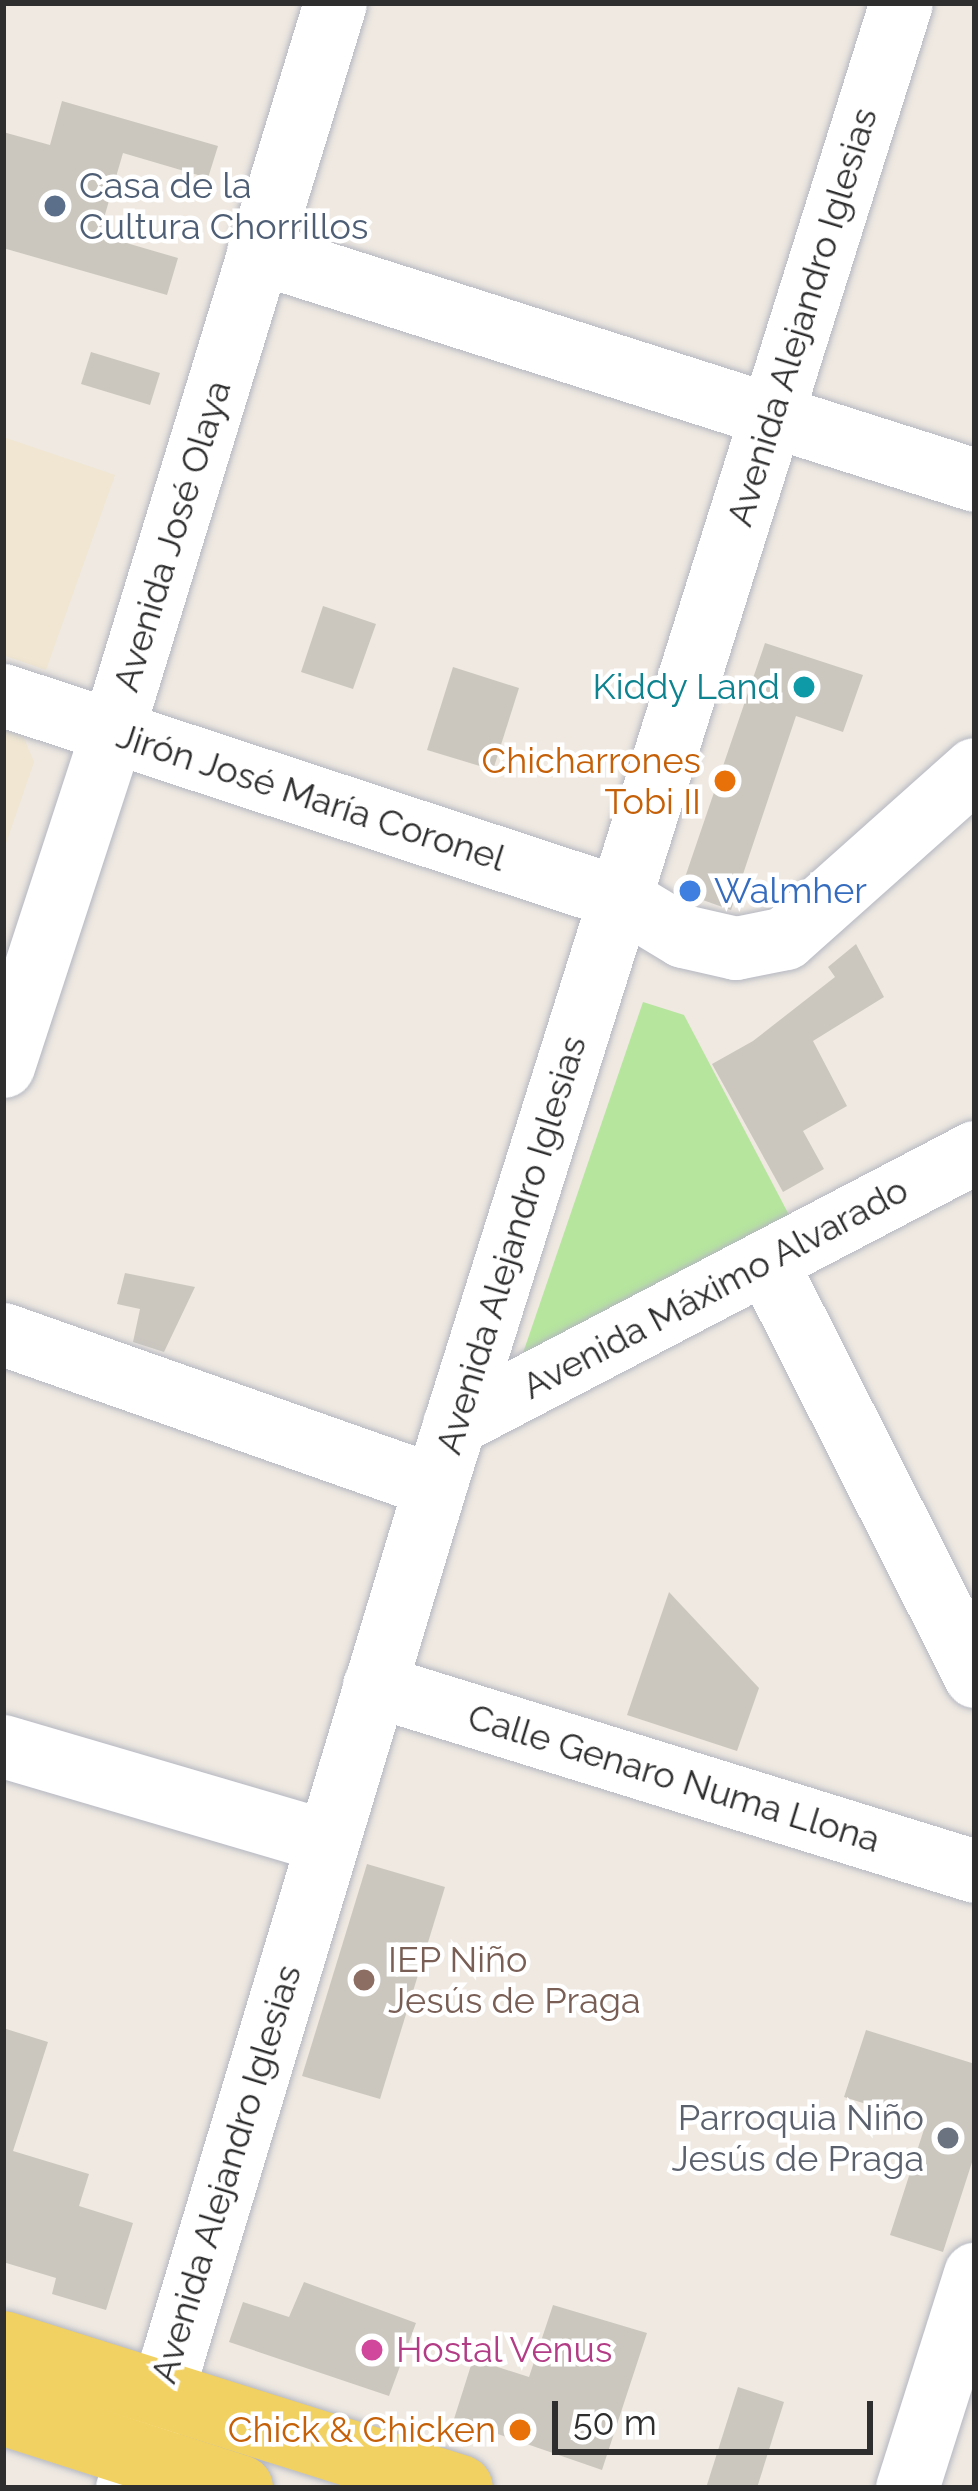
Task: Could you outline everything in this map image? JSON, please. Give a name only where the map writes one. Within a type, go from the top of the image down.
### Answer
[{"type":"main road","points":[[3,2344],[460,2488]]},
{"type":"main road","points":[[3,2411],[132,2471],[240,2488]]},
{"type":"street","name":"Avenida José Olaya","points":[[3,1066],[112,732],[335,3]]},
{"type":"street","name":"Avenida Alejandro Iglesias","points":[[132,2471],[160,2393],[454,1424],[901,3]]},
{"type":"street","points":[[257,252],[975,480]]},
{"type":"street","name":"Jirón José María Coronel","points":[[3,695],[620,898],[654,922],[710,946],[757,948],[785,938],[975,769]]},
{"type":"street","name":"Avenida Máximo Alvarado","points":[[454,1424],[975,1152]]},
{"type":"street","points":[[766,1262],[975,1676]]},
{"type":"street","points":[[3,1334],[435,1486]]},
{"type":"street","name":"Calle Genaro Numa Llona","points":[[374,1685],[975,1871]]},
{"type":"street","points":[[3,1746],[326,1841]]},
{"type":"street","points":[[907,2488],[975,2273]]},
{"type":"shaded area","points":[[3,437],[115,475],[46,670],[3,655]]},
{"type":"shaded area","points":[[3,729],[23,736],[34,762],[3,852]]},
{"type":"green space","points":[[643,1002],[684,1015],[798,1232],[523,1353]]},
{"type":"building","name":"Casa de la Cultura Chorrillos","points":[[62,101],[218,146],[208,178],[123,153],[99,235],[178,258],[167,295],[3,248],[3,132],[50,145]]},
{"type":"building","points":[[91,352],[160,373],[150,405],[81,384]]},
{"type":"building","points":[[323,606],[376,624],[353,689],[301,672]]},
{"type":"building","points":[[765,643],[863,675],[843,732],[796,716],[731,910],[680,892]]},
{"type":"building","points":[[453,667],[519,688],[493,770],[427,750]]},
{"type":"building","points":[[856,944],[884,997],[813,1041],[847,1106],[803,1131],[824,1169],[783,1192],[712,1064],[753,1041],[835,977],[828,967]]},
{"type":"building","points":[[125,1273],[195,1287],[164,1352],[133,1342],[140,1309],[117,1304]]},
{"type":"building","points":[[669,1592],[759,1688],[737,1751],[627,1715]]},
{"type":"building","points":[[367,1864],[445,1887],[380,2099],[302,2076]]},
{"type":"building","points":[[3,2028],[48,2042],[13,2151],[89,2174],[79,2206],[133,2223],[106,2310],[52,2294],[56,2278],[3,2262]]},
{"type":"building","name":"Parroquia Niño Jesús de Praga","points":[[866,2030],[975,2064],[975,2153],[943,2252],[890,2235],[926,2123],[844,2097]]},
{"type":"building","points":[[304,2282],[416,2323],[389,2396],[229,2342],[243,2302],[289,2317]]},
{"type":"building","points":[[553,2305],[647,2333],[602,2470],[454,2419],[473,2359],[529,2377]]},
{"type":"building","points":[[738,2387],[784,2402],[757,2488],[706,2488]]},
{"type":"place","name":"Casa de la Cultura Chorrillos","points":[[55,206]]},
{"type":"place","name":"Kiddy Land","points":[[804,687]]},
{"type":"place","name":"Chicharrones Tobi II","points":[[725,781]]},
{"type":"place","name":"Walmher","points":[[690,891]]},
{"type":"place","name":"IEP Niño Jesús de Praga","points":[[364,1980]]},
{"type":"place","name":"Parroquia Niño Jesús de Praga","points":[[948,2138]]},
{"type":"place","name":"Hostal Venus","points":[[372,2350]]},
{"type":"place","name":"Chick & Chicken","points":[[520,2430]]}]
